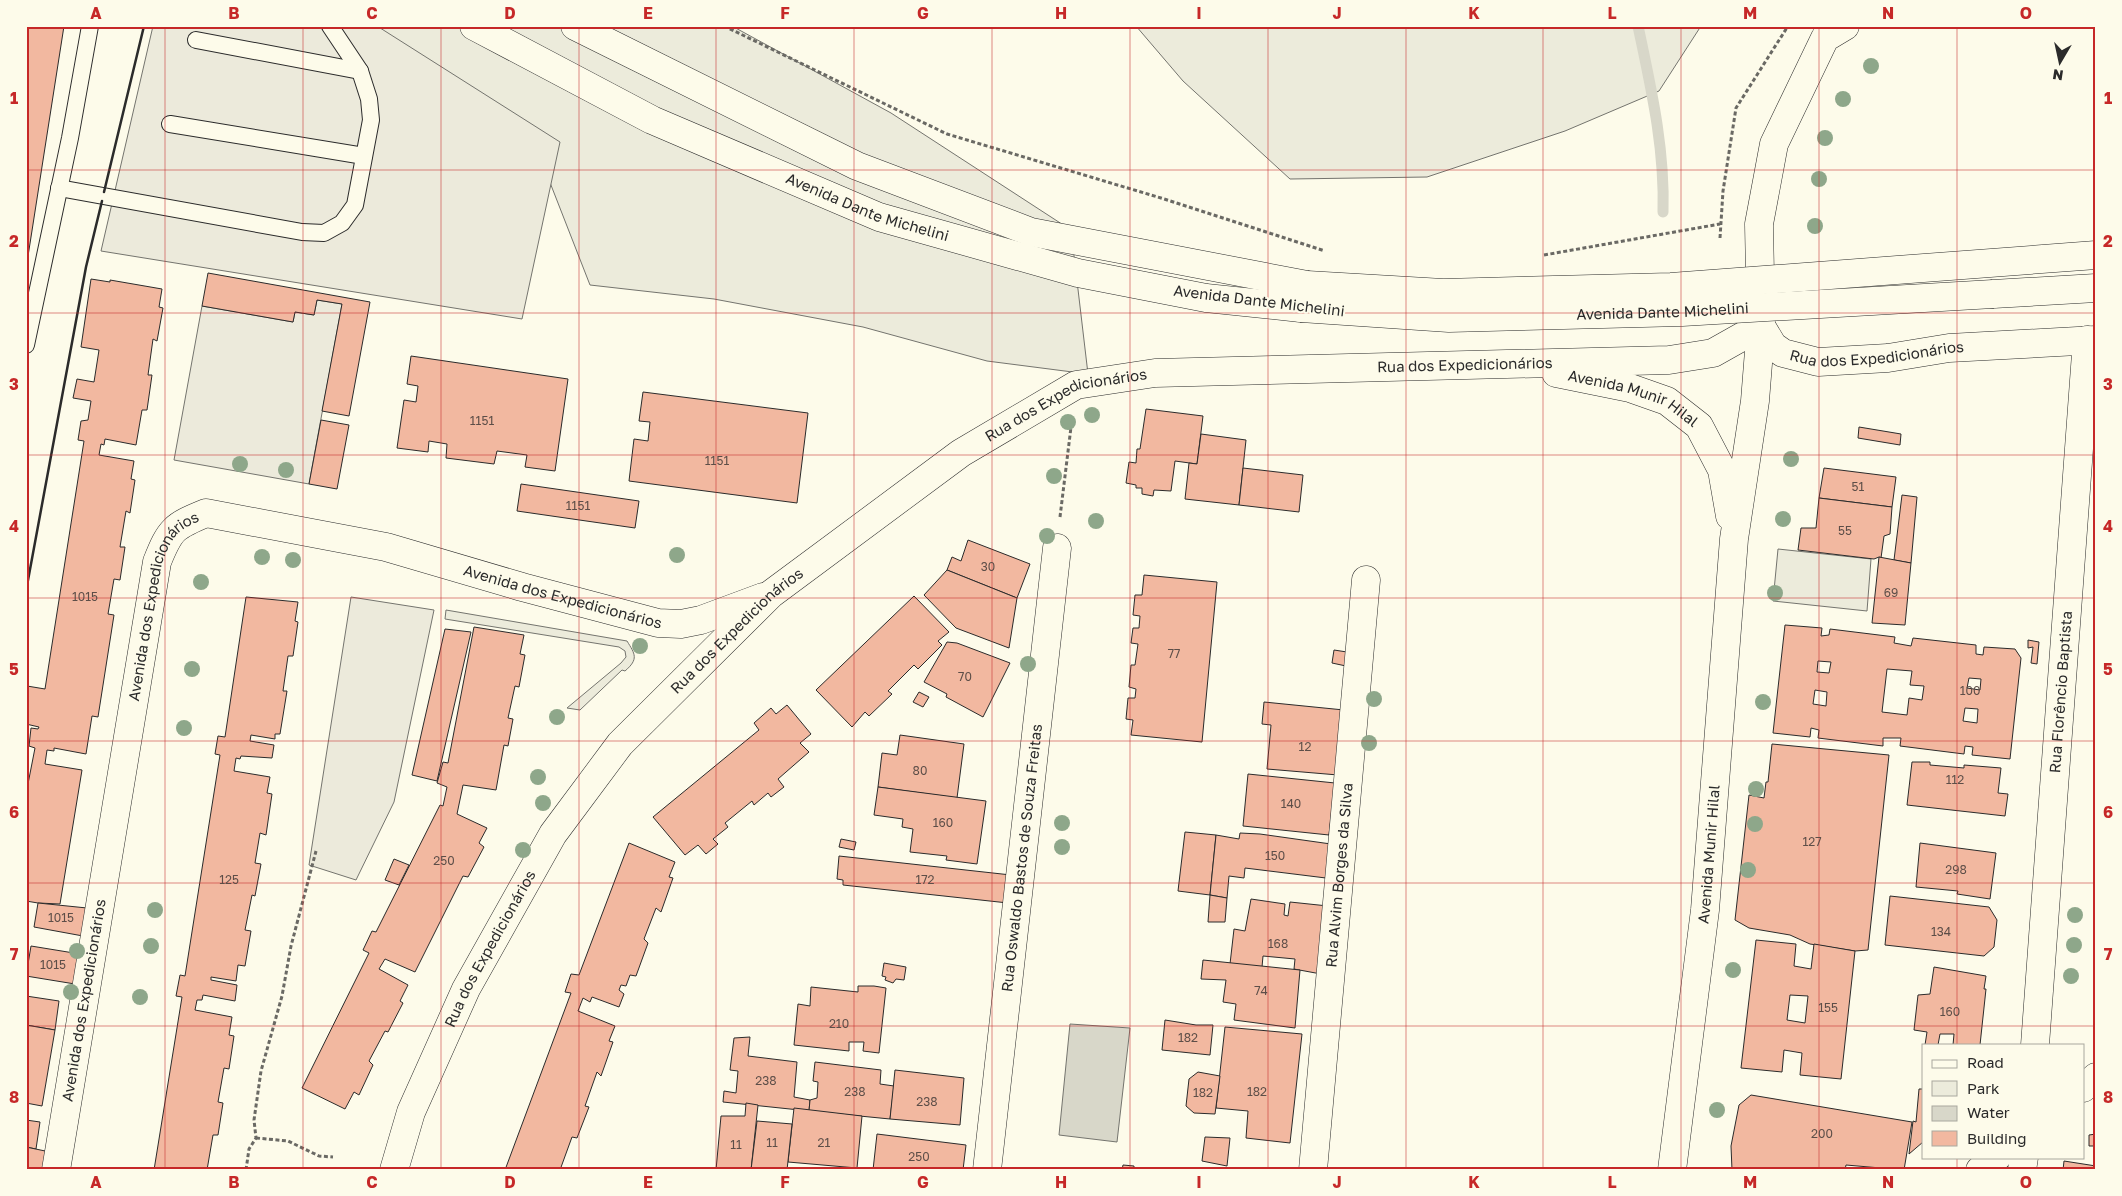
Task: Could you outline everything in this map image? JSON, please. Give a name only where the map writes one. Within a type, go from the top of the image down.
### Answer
[{"type":"street","name":"Avenida Dante Michelini","points":[[474,26],[652,120],[879,218],[1078,273],[1206,298],[1662,287],[2096,255]]},
{"type":"street","name":"Avenida Dante Michelini","points":[[575,26],[857,166],[1031,232],[1304,297],[1449,318],[1682,312],[2096,288]]},
{"type":"street","name":"Avenida Munir Hilal","points":[[1672,1170],[1705,910],[1734,539],[1755,401],[1761,326],[1758,224],[1774,144],[1825,38],[1845,26]]},
{"type":"street","name":"Rua dos Expedicionários","points":[[394,1170],[411,1112],[466,989],[553,834],[620,744],[771,594],[961,453],[1076,385],[1155,374],[1669,360],[1713,353],[1761,326],[1773,346],[1783,353],[1818,362],[1888,358],[1949,348],[2092,340]]},
{"type":"street","name":"Rua Florêncio Baptista","points":[[2035,1044],[2092,340]]},
{"type":"street","name":"Avenida Munir Hilal","points":[[1508,363],[1630,388],[1667,402],[1700,426],[1722,470],[1734,539]]},
{"type":"street","name":"Avenida dos Expedicionários","points":[[56,1170],[157,562],[166,540],[180,524],[206,513],[386,547],[522,587],[658,623],[681,624],[701,620],[771,594]]},
{"type":"street","name":"Rua Oswaldo Bastos de Souza Freitas","points":[[987,1170],[1057,548]]},
{"type":"street","name":"Rua Alvim Borges da Silva","points":[[1313,1170],[1366,580]]},
{"type":"street","points":[[2084,1087],[2096,1077]]},
{"type":"street","points":[[1980,1170],[1995,1158]]},
{"type":"lane","points":[[26,345],[90,26]]},
{"type":"lane","points":[[59,188],[302,232],[324,233],[342,223],[355,205],[371,120],[369,99],[360,71],[330,26]]},
{"type":"lane","points":[[196,40],[360,71]]},
{"type":"lane","points":[[170,124],[364,156]]},
{"type":"path","points":[[724,26],[947,134],[1160,198],[1327,252]]},
{"type":"path","points":[[1720,238],[1723,190],[1736,108],[1788,26]]},
{"type":"path","points":[[1534,257],[1720,224]]},
{"type":"path","points":[[1057,548],[1076,385]]},
{"type":"path","points":[[246,1170],[249,1149],[256,1138],[254,1120],[261,1071],[282,996],[291,946],[316,851]]},
{"type":"path","points":[[256,1138],[288,1141],[319,1156],[333,1157]]},
{"type":"green space","points":[[324,26],[732,26],[891,113],[1071,230],[1088,374],[987,361],[863,327],[714,299],[590,285],[549,180]]},
{"type":"green space","points":[[1136,26],[1701,26],[1659,91],[1565,131],[1427,177],[1290,179],[1183,81]]},
{"type":"green space","points":[[1778,549],[1871,559],[1867,611],[1773,601]]},
{"type":"green space","points":[[446,610],[627,641],[634,653],[634,660],[625,671],[622,670],[580,710],[567,708],[621,663],[626,657],[625,651],[619,647],[445,619]]},
{"type":"shaded area","points":[[153,26],[377,26],[560,142],[522,319],[101,251]]},
{"type":"shaded area","points":[[317,300],[342,304],[309,484],[174,460],[202,306],[293,322],[295,312],[314,315]]},
{"type":"shaded area","points":[[351,597],[434,610],[394,802],[356,880],[309,865]]},
{"type":"water","points":[[1070,1024],[1130,1028],[1117,1142],[1059,1135]]},
{"type":"building","points":[[26,26],[64,26],[26,269]]},
{"type":"building","points":[[208,273],[370,302],[349,416],[322,411],[342,304],[317,300],[314,315],[295,312],[293,322],[202,306]]},
{"type":"building","points":[[91,279],[110,282],[110,280],[162,289],[159,307],[163,308],[157,341],[153,339],[148,375],[152,375],[147,410],[142,410],[136,445],[105,439],[104,445],[101,444],[99,455],[134,461],[131,479],[135,480],[130,513],[126,511],[120,547],[125,547],[120,580],[114,579],[108,614],[114,615],[98,717],[92,716],[86,754],[54,748],[54,751],[47,750],[45,764],[82,770],[60,904],[38,903],[26,901],[26,794],[35,748],[29,746],[31,728],[38,729],[39,727],[26,724],[26,688],[27,686],[45,689],[84,441],[78,440],[81,421],[88,420],[91,401],[73,398],[77,379],[94,382],[99,350],[81,347]]},
{"type":"building","points":[[411,356],[568,379],[555,471],[525,467],[527,455],[497,451],[494,464],[446,458],[447,444],[429,441],[428,452],[397,448],[404,400],[416,402],[418,386],[407,384]]},
{"type":"building","points":[[643,392],[808,413],[797,503],[629,481],[634,439],[648,441],[650,422],[639,421]]},
{"type":"building","points":[[1146,409],[1203,416],[1197,464],[1175,461],[1171,491],[1154,490],[1153,496],[1142,494],[1142,488],[1136,488],[1136,485],[1126,483],[1129,462],[1136,463],[1137,449],[1140,449]]},
{"type":"building","points":[[321,420],[349,425],[337,489],[309,484]]},
{"type":"building","points":[[1859,427],[1901,434],[1900,445],[1858,438]]},
{"type":"building","points":[[1201,434],[1246,440],[1239,505],[1185,499],[1189,463],[1197,464]]},
{"type":"building","points":[[1243,468],[1303,475],[1299,512],[1239,505]]},
{"type":"building","points":[[1824,468],[1896,477],[1892,507],[1819,498]]},
{"type":"building","points":[[521,484],[639,501],[635,528],[517,511]]},
{"type":"building","points":[[1902,495],[1917,497],[1911,563],[1894,560]]},
{"type":"building","points":[[1819,498],[1892,507],[1890,534],[1884,536],[1881,558],[1874,559],[1798,550],[1801,528],[1816,528]]},
{"type":"building","points":[[968,540],[1030,564],[1017,598],[947,570],[952,557],[961,561]]},
{"type":"building","points":[[1879,557],[1911,563],[1905,625],[1872,623]]},
{"type":"building","points":[[947,570],[1017,598],[1009,648],[956,628],[924,595]]},
{"type":"building","points":[[1144,575],[1217,582],[1202,742],[1131,735],[1133,720],[1126,719],[1128,698],[1135,698],[1136,689],[1129,687],[1131,665],[1135,665],[1138,644],[1131,643],[1133,628],[1139,628],[1140,616],[1133,615],[1135,595],[1142,595]]},
{"type":"building","points":[[914,596],[949,632],[938,641],[942,645],[918,669],[914,665],[888,691],[892,694],[869,716],[865,712],[852,727],[816,690]]},
{"type":"building","points":[[246,597],[298,602],[295,621],[298,622],[293,656],[288,656],[283,691],[287,691],[280,734],[275,734],[275,739],[251,735],[250,741],[274,745],[272,758],[241,756],[240,759],[236,758],[234,771],[270,777],[267,793],[272,794],[266,835],[260,833],[255,863],[261,864],[255,896],[252,895],[245,930],[251,931],[245,966],[238,965],[236,981],[211,977],[211,980],[237,985],[235,1001],[203,995],[202,1000],[197,1000],[195,1010],[232,1017],[229,1035],[234,1036],[229,1069],[224,1068],[218,1102],[223,1103],[218,1135],[213,1135],[207,1170],[154,1170],[182,997],[176,996],[180,975],[185,976],[220,755],[215,754],[218,736],[225,737]]},
{"type":"building","points":[[1785,625],[1822,628],[1821,636],[1829,635],[1830,629],[1895,637],[1894,643],[1911,646],[1913,638],[1976,645],[1976,654],[1983,655],[1984,647],[2015,649],[2021,658],[2010,759],[1972,755],[1973,747],[1965,746],[1964,754],[1900,746],[1901,738],[1883,738],[1883,746],[1818,738],[1819,730],[1811,728],[1810,737],[1773,733]],"holes":[[[1818,661],[1831,662],[1829,673],[1817,672]],[[1887,669],[1912,671],[1910,685],[1924,686],[1922,700],[1909,698],[1907,715],[1882,712]],[[1969,678],[1981,679],[1980,690],[1967,688]],[[1815,690],[1827,692],[1826,706],[1813,704]],[[1965,708],[1978,709],[1977,723],[1963,721]]]},
{"type":"building","points":[[474,627],[524,635],[520,654],[525,655],[519,687],[515,686],[508,718],[513,719],[508,746],[504,745],[496,790],[463,785],[457,814],[487,828],[479,843],[484,847],[468,877],[463,876],[415,972],[385,959],[379,969],[408,985],[400,1001],[403,1003],[388,1032],[385,1031],[369,1061],[373,1065],[359,1095],[354,1092],[345,1109],[302,1088],[369,953],[363,950],[372,931],[376,932],[440,805],[443,806],[447,787],[437,783],[443,762],[448,763]]},
{"type":"building","points":[[445,629],[471,632],[437,781],[412,775]]},
{"type":"building","points":[[2028,640],[2039,642],[2037,664],[2031,663],[2033,647],[2028,648]]},
{"type":"building","points":[[947,642],[957,643],[1010,663],[983,717],[946,697],[947,694],[924,682]]},
{"type":"building","points":[[1334,650],[1347,652],[1346,666],[1332,663]]},
{"type":"building","points":[[919,692],[929,697],[923,707],[913,702]]},
{"type":"building","points":[[1264,702],[1344,710],[1338,775],[1267,769],[1271,725],[1262,724]]},
{"type":"building","points":[[787,705],[811,734],[800,743],[809,752],[778,779],[784,787],[771,797],[768,793],[754,805],[752,801],[725,823],[728,827],[713,839],[718,844],[706,854],[698,845],[685,855],[653,817],[759,730],[754,723],[771,708],[776,714]]},
{"type":"building","points":[[900,735],[964,744],[957,798],[878,787],[882,753],[897,755]]},
{"type":"building","points":[[1772,744],[1889,755],[1868,950],[1855,951],[1810,944],[1790,935],[1749,928],[1735,920],[1749,795],[1764,798],[1766,782],[1768,782]]},
{"type":"building","points":[[1912,762],[1930,762],[1930,765],[1964,768],[1964,765],[2001,768],[1998,793],[2008,794],[2005,816],[1907,805]]},
{"type":"building","points":[[1248,774],[1335,783],[1329,835],[1243,826]]},
{"type":"building","points":[[878,787],[986,801],[977,864],[946,860],[947,856],[910,852],[913,829],[902,827],[903,819],[874,815]]},
{"type":"building","points":[[1185,832],[1216,835],[1210,895],[1178,891]]},
{"type":"building","points":[[1240,833],[1338,845],[1334,879],[1245,868],[1244,878],[1229,876],[1227,898],[1210,895],[1216,835],[1239,839]]},
{"type":"building","points":[[841,839],[856,842],[854,850],[839,847]]},
{"type":"building","points":[[629,843],[675,862],[669,877],[673,878],[661,912],[656,908],[644,939],[648,943],[636,976],[630,975],[626,986],[621,985],[619,990],[624,994],[619,1007],[592,997],[590,1002],[583,998],[578,1011],[615,1026],[609,1041],[613,1042],[601,1076],[597,1072],[585,1106],[589,1107],[577,1138],[572,1137],[560,1170],[505,1170],[571,993],[565,992],[571,974],[579,975]]},
{"type":"building","points":[[1920,843],[1996,853],[1990,899],[1957,894],[1958,891],[1916,887]]},
{"type":"building","points":[[839,856],[1011,875],[1008,903],[843,885],[843,880],[837,879]]},
{"type":"building","points":[[394,859],[409,865],[399,885],[385,880]]},
{"type":"building","points":[[1210,895],[1227,898],[1225,922],[1208,922]]},
{"type":"building","points":[[1890,896],[1989,907],[1997,920],[1994,947],[1984,956],[1885,945]]},
{"type":"building","points":[[1251,899],[1285,904],[1284,915],[1288,916],[1290,902],[1328,906],[1321,974],[1294,969],[1295,959],[1263,956],[1262,967],[1230,964],[1234,929],[1245,931]]},
{"type":"building","points":[[38,903],[87,908],[83,936],[34,927]]},
{"type":"building","points":[[1756,940],[1796,944],[1794,966],[1811,969],[1814,944],[1855,951],[1841,1079],[1800,1075],[1802,1053],[1784,1050],[1782,1072],[1741,1068]],"holes":[[[1790,995],[1808,996],[1805,1023],[1787,1020]]]},
{"type":"building","points":[[31,946],[80,954],[75,984],[26,976]]},
{"type":"building","points":[[1203,960],[1300,970],[1295,1028],[1234,1020],[1236,1004],[1223,1002],[1226,980],[1201,979]]},
{"type":"building","points":[[884,963],[906,967],[904,980],[896,979],[893,983],[885,980],[886,977],[882,976]]},
{"type":"building","points":[[1934,967],[1986,976],[1980,1044],[1953,1044],[1954,1034],[1940,1034],[1938,1044],[1925,1044],[1927,1032],[1914,1030],[1918,995],[1930,994]]},
{"type":"building","points":[[858,986],[886,988],[879,1053],[863,1051],[864,1042],[849,1042],[849,1051],[794,1045],[798,1004],[810,1006],[811,987],[858,992]]},
{"type":"building","points":[[26,996],[59,1001],[55,1030],[26,1025]]},
{"type":"building","points":[[1165,1020],[1196,1025],[1213,1025],[1210,1055],[1162,1050]]},
{"type":"building","points":[[26,1025],[55,1030],[42,1106],[26,1103]]},
{"type":"building","points":[[1225,1027],[1302,1034],[1290,1143],[1246,1138],[1248,1111],[1216,1108]]},
{"type":"building","points":[[750,1037],[748,1056],[797,1062],[794,1097],[810,1100],[809,1111],[723,1102],[724,1091],[736,1093],[738,1071],[730,1070],[734,1038]]},
{"type":"building","points":[[815,1062],[881,1070],[880,1084],[894,1086],[890,1119],[809,1111],[810,1100],[817,1098],[818,1082],[813,1081]]},
{"type":"building","points":[[895,1070],[964,1078],[960,1125],[890,1119]]},
{"type":"building","points":[[1198,1072],[1220,1076],[1215,1114],[1194,1113],[1186,1106],[1189,1079]]},
{"type":"building","points":[[1919,1089],[1922,1089],[1922,1143],[1909,1154],[1913,1121],[1916,1122]]},
{"type":"building","points":[[1751,1095],[1912,1122],[1904,1170],[1846,1165],[1845,1170],[1732,1170],[1731,1146],[1739,1105]]},
{"type":"building","points":[[746,1103],[758,1105],[751,1170],[716,1170],[721,1116],[745,1116]]},
{"type":"building","points":[[794,1108],[862,1116],[857,1168],[788,1162]]},
{"type":"building","points":[[26,1120],[40,1122],[36,1149],[26,1147]]},
{"type":"building","points":[[757,1121],[792,1124],[787,1170],[751,1170]]},
{"type":"building","points":[[877,1134],[966,1145],[963,1170],[873,1170]]},
{"type":"building","points":[[2096,1134],[2096,1146],[2089,1146],[2089,1135]]},
{"type":"building","points":[[1205,1137],[1230,1138],[1227,1166],[1202,1161]]},
{"type":"building","points":[[26,1147],[50,1152],[48,1170],[26,1170]]},
{"type":"building","points":[[2064,1161],[2096,1166],[2096,1170],[2063,1170]]},
{"type":"building","points":[[1123,1165],[1134,1166],[1134,1170],[1122,1170]]},
{"type":"waterway","points":[[1638,26],[1659,141],[1662,165],[1663,212]]},
{"type":"wall","points":[[104,192],[144,26]]},
{"type":"wall","points":[[26,591],[86,267],[102,201]]}]
